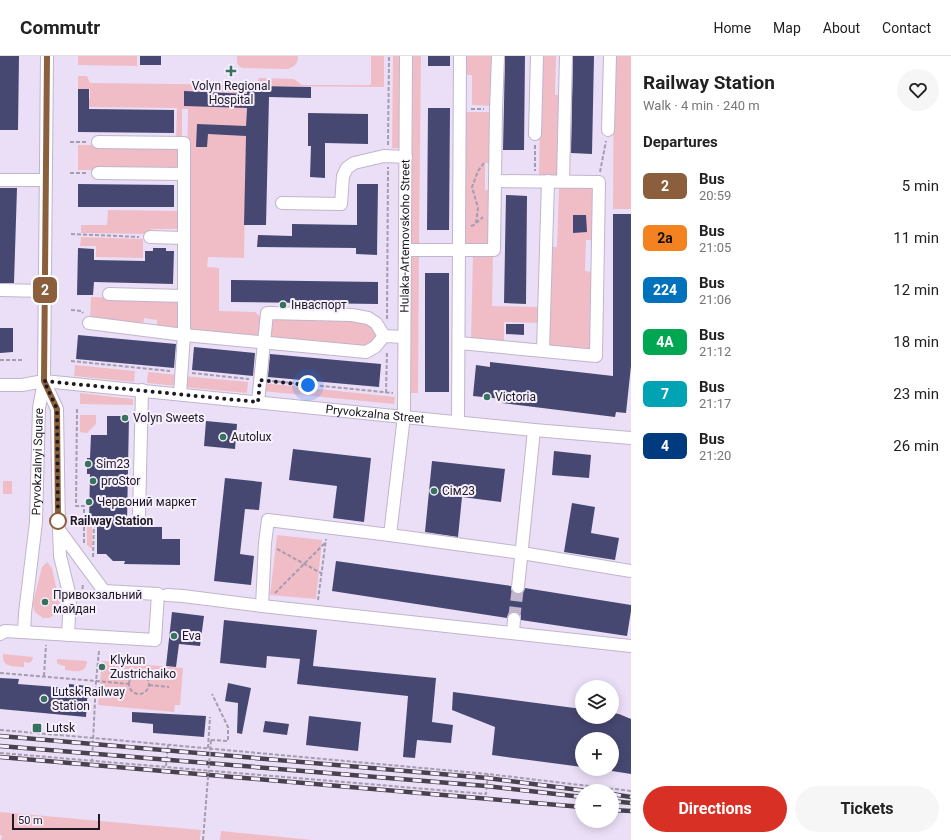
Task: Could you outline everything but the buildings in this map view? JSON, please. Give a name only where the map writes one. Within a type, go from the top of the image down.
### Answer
[{"type":"street","points":[[44,381],[47,56]]},
{"type":"street","name":"Hulaka-Artemovskoho Street","points":[[390,535],[404,416],[406,56]]},
{"type":"street","points":[[458,422],[460,56]]},
{"type":"street","points":[[405,250],[494,250],[498,56]]},
{"type":"street","points":[[535,134],[537,56]]},
{"type":"street","points":[[563,181],[566,56]]},
{"type":"street","points":[[608,130],[610,56]]},
{"type":"street","points":[[98,142],[184,143],[184,334],[180,394]]},
{"type":"street","points":[[282,203],[342,204],[343,176],[347,168],[354,163],[384,156],[406,157]]},
{"type":"street","points":[[98,173],[184,174]]},
{"type":"street","points":[[0,180],[46,180]]},
{"type":"street","points":[[459,343],[596,356],[598,182],[495,180]]},
{"type":"street","points":[[543,351],[548,181]]},
{"type":"street","points":[[150,237],[184,238]]},
{"type":"street","points":[[0,290],[45,291]]},
{"type":"street","points":[[109,294],[184,296]]},
{"type":"street","points":[[258,402],[267,313],[352,315],[368,318],[376,323],[385,336]]},
{"type":"street","points":[[89,323],[366,352],[374,347],[385,336],[404,337]]},
{"type":"street","name":"Pryvokzalna Street","points":[[0,385],[22,385],[44,381],[534,430],[631,438]]},
{"type":"street","name":"Pryvokzalnyi Square","points":[[44,381],[57,409],[60,556],[70,598],[68,635]]},
{"type":"street","name":"Pryvokzalnyi Square","points":[[24,632],[36,522],[39,408],[44,381]]},
{"type":"street","points":[[139,516],[142,390]]},
{"type":"street","points":[[518,587],[534,430]]},
{"type":"street","points":[[262,606],[265,543],[268,520],[522,553],[631,571]]},
{"type":"street","points":[[0,634],[5,631],[155,640],[158,594],[104,591],[59,530]]},
{"type":"street","points":[[167,595],[631,646]]},
{"type":"street","points":[[513,633],[514,619]]},
{"type":"path","points":[[386,393],[385,336],[389,56]]},
{"type":"path","points":[[460,108],[496,110]]},
{"type":"path","points":[[598,182],[608,130]]},
{"type":"path","points":[[535,134],[535,181]]},
{"type":"path","points":[[70,142],[98,142]]},
{"type":"path","points":[[476,224],[478,208],[472,187],[478,171],[487,158],[492,156],[496,151]]},
{"type":"path","points":[[70,173],[98,173]]},
{"type":"path","points":[[459,232],[476,224],[495,205]]},
{"type":"path","points":[[70,234],[150,237]]},
{"type":"path","points":[[0,360],[22,360]]},
{"type":"path","points":[[71,362],[404,395]]},
{"type":"path","points":[[77,409],[76,506],[84,506],[84,546]]},
{"type":"path","points":[[84,521],[94,521],[93,557]]},
{"type":"path","points":[[318,603],[327,528]]},
{"type":"path","points":[[265,543],[322,573]]},
{"type":"path","points":[[262,606],[325,544]]},
{"type":"path","points":[[44,676],[47,634]]},
{"type":"path","points":[[92,761],[99,651]]},
{"type":"path","points":[[0,673],[129,684]]},
{"type":"path","points":[[140,674],[145,676],[149,685],[148,690],[143,694],[138,694],[133,693],[129,684],[135,675],[140,674]]},
{"type":"path","points":[[149,685],[168,687]]},
{"type":"path","points":[[203,840],[211,740],[228,741],[228,726],[212,694]]},
{"type":"path","points":[[208,748],[210,717]]},
{"type":"path","points":[[0,730],[488,774],[631,791]]},
{"type":"path","points":[[166,766],[168,745]]},
{"type":"path","points":[[0,753],[486,794],[488,774]]},
{"type":"shaded area","points":[[78,56],[137,56],[137,66],[78,65]]},
{"type":"shaded area","points":[[237,56],[298,56],[296,64],[288,69],[242,68],[238,64]]},
{"type":"shaded area","points":[[371,56],[384,56],[384,87],[260,86],[259,90],[247,90],[244,258],[208,257],[207,267],[219,268],[219,311],[255,312],[262,318],[261,339],[187,332],[188,109],[182,109],[182,141],[176,140],[177,108],[78,107],[78,99],[90,99],[90,89],[78,89],[78,76],[87,76],[90,83],[256,85],[259,78],[294,79],[302,85],[371,85]]},
{"type":"shaded area","points":[[393,56],[400,56],[400,148],[392,148]]},
{"type":"shaded area","points":[[413,56],[421,56],[419,247],[411,247]]},
{"type":"shaded area","points":[[464,56],[494,56],[492,106],[472,105],[472,75],[464,75]]},
{"type":"shaded area","points":[[541,56],[556,56],[555,95],[562,95],[560,176],[539,176]]},
{"type":"shaded area","points":[[614,56],[631,56],[631,209],[613,209]]},
{"type":"shaded area","points":[[464,112],[493,112],[492,163],[485,163],[485,190],[492,190],[492,246],[463,246]]},
{"type":"shaded area","points":[[78,145],[181,146],[181,171],[78,170]]},
{"type":"shaded area","points":[[559,187],[594,187],[593,240],[586,240],[585,271],[593,272],[591,351],[547,347],[549,247],[557,247]]},
{"type":"shaded area","points":[[108,210],[180,211],[180,229],[151,229],[151,234],[81,233],[81,225],[107,225]]},
{"type":"shaded area","points":[[81,237],[143,239],[143,258],[96,257],[96,246],[80,246]]},
{"type":"shaded area","points":[[411,253],[419,253],[418,393],[410,393]]},
{"type":"shaded area","points":[[473,254],[493,254],[492,306],[540,307],[539,323],[504,322],[504,343],[471,339]]},
{"type":"shaded area","points":[[91,297],[181,299],[180,331],[157,328],[157,320],[144,318],[143,326],[90,320]]},
{"type":"shaded area","points":[[275,318],[366,320],[373,328],[375,337],[369,345],[364,348],[276,340],[270,336],[271,321]]},
{"type":"shaded area","points":[[75,365],[135,371],[134,382],[74,376]]},
{"type":"shaded area","points":[[148,372],[178,375],[177,386],[147,383]]},
{"type":"shaded area","points":[[184,376],[248,382],[247,393],[183,387]]},
{"type":"shaded area","points":[[263,383],[395,397],[394,404],[262,391]]},
{"type":"shaded area","points":[[80,393],[133,399],[133,405],[80,404]]},
{"type":"shaded area","points":[[80,415],[96,415],[96,424],[87,433],[80,432]]},
{"type":"shaded area","points":[[3,481],[12,481],[12,494],[3,494]]},
{"type":"shaded area","points":[[87,523],[92,524],[92,549],[87,545]]},
{"type":"shaded area","points":[[277,535],[322,540],[316,599],[270,595]]},
{"type":"shaded area","points":[[47,562],[52,568],[60,605],[58,611],[54,615],[49,618],[43,618],[34,610],[33,603],[42,567]]},
{"type":"shaded area","points":[[3,654],[33,657],[32,661],[29,663],[24,662],[24,667],[16,667],[4,662]]},
{"type":"shaded area","points":[[57,659],[87,661],[85,668],[76,671],[65,670],[65,666],[57,663]]},
{"type":"shaded area","points":[[102,661],[183,668],[180,705],[175,705],[174,712],[98,705]]},
{"type":"shaded area","points":[[0,812],[201,830],[200,840],[1,840]]},
{"type":"shaded area","points":[[221,831],[313,840],[220,840]]},
{"type":"tunnel","points":[[514,619],[518,587]]},
{"type":"railway","points":[[0,736],[487,778],[575,789]]},
{"type":"railway","points":[[0,746],[486,786],[575,796]]},
{"type":"railway","points":[[0,757],[575,806]]},
{"type":"railway","points":[[619,795],[631,797]]},
{"type":"railway","points":[[619,802],[631,803]]},
{"type":"railway","points":[[619,810],[631,811]]},
{"type":"bus line","name":"2","points":[[47,56],[44,381],[57,409],[58,521]]},
{"type":"place","name":"Volyn Regional Hospital","points":[[231,71]]},
{"type":"place","name":"Інваспорт","points":[[283,305]]},
{"type":"place","name":"Victoria","points":[[487,397]]},
{"type":"place","name":"Volyn Sweets","points":[[125,418]]},
{"type":"place","name":"Autolux","points":[[223,437]]},
{"type":"place","name":"Sim23","points":[[88,464]]},
{"type":"place","name":"proStor","points":[[93,481]]},
{"type":"place","name":"Сім23","points":[[434,491]]},
{"type":"place","name":"Червоний маркет","points":[[89,502]]},
{"type":"place","name":"Railway Station","points":[[58,521]]},
{"type":"place","name":"Привокзальний майдан","points":[[45,602]]},
{"type":"place","name":"Eva","points":[[174,636]]},
{"type":"place","name":"Klykun Zustrichaiko","points":[[102,667]]},
{"type":"place","name":"Lutsk Railway Station","points":[[44,699]]},
{"type":"place","name":"Lutsk","points":[[37,728]]},
{"type":"route","points":[[58,521],[57,409],[44,381],[258,402],[260,380],[308,385]]}]
